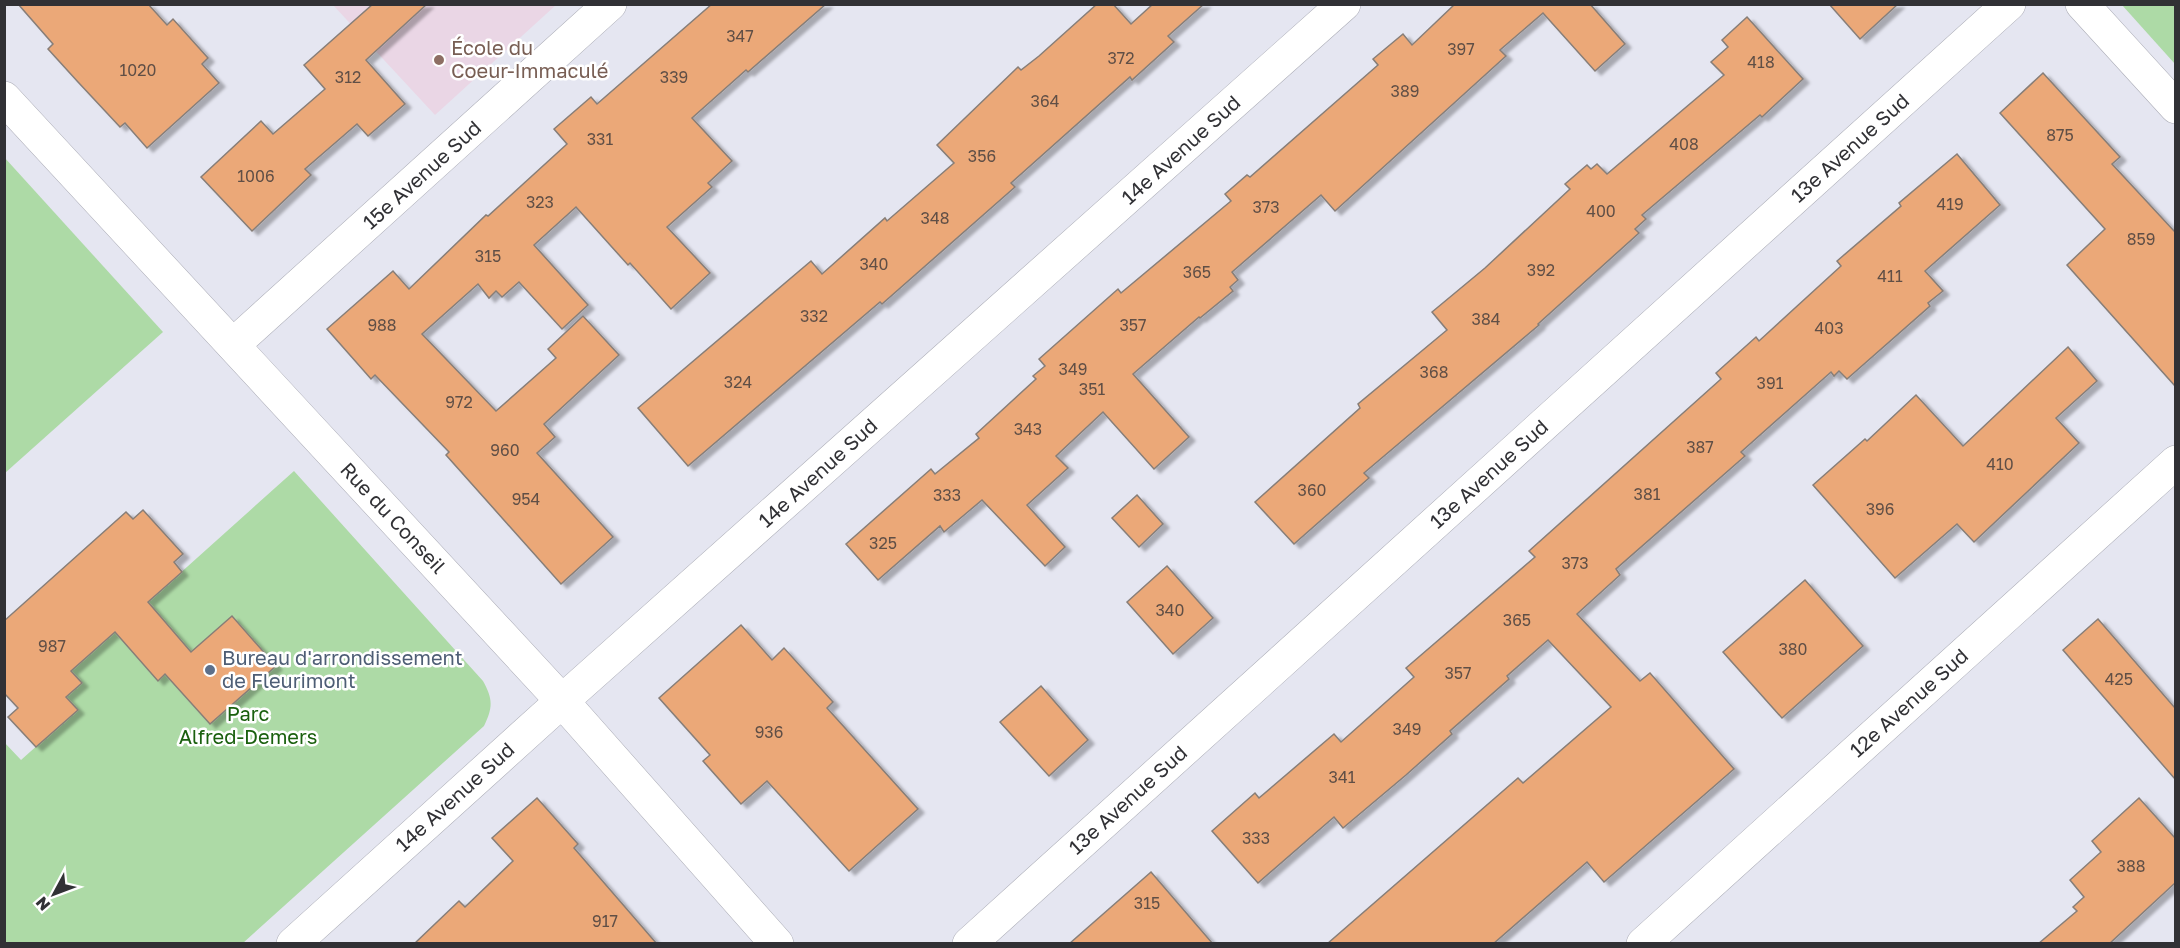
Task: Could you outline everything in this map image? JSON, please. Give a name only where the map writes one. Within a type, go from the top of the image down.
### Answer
[{"type":"street","name":"15e Avenue Sud","points":[[234,345],[610,4]]},
{"type":"street","name":"14e Avenue Sud","points":[[293,944],[1344,4]]},
{"type":"street","name":"13e Avenue Sud","points":[[969,944],[2009,4]]},
{"type":"street","points":[[2082,4],[2175,107]]},
{"type":"street","name":"Rue du Conseil","points":[[4,98],[562,701],[777,944]]},
{"type":"street","name":"12e Avenue Sud","points":[[1643,944],[2175,462]]},
{"type":"shaded area","name":"École du Coeur-Immaculé","points":[[333,5],[556,5],[435,115]]},
{"type":"green space","points":[[2122,5],[2175,5],[2175,64]]},
{"type":"green space","points":[[4,157],[163,332],[5,473],[4,473]]},
{"type":"green space","name":"Parc Alfred-Demers","points":[[294,471],[483,681],[491,703],[484,726],[243,943],[5,943],[4,742],[21,760],[77,710],[66,697],[82,683],[71,671]]},
{"type":"building","points":[[18,4],[148,4],[167,25],[173,19],[208,58],[202,64],[219,83],[147,148],[125,123],[120,127],[48,49],[53,44]]},
{"type":"building","points":[[373,4],[427,4],[366,60],[405,104],[368,136],[357,124],[305,169],[311,175],[252,231],[201,177],[261,121],[273,134],[325,89],[304,65]]},
{"type":"building","points":[[712,4],[826,4],[692,118],[732,161],[708,183],[712,187],[667,227],[710,273],[671,309],[576,207],[534,245],[588,305],[562,329],[519,282],[502,297],[496,291],[489,298],[478,284],[422,334],[496,411],[556,358],[548,349],[583,316],[619,355],[544,424],[555,437],[537,453],[613,537],[561,584],[446,455],[449,452],[375,375],[371,379],[327,329],[393,271],[409,289],[486,215],[488,216],[567,144],[554,129],[591,97],[597,104]]},
{"type":"building","points":[[1097,4],[1113,4],[1131,24],[1153,4],[1204,4],[1168,36],[1174,42],[1132,80],[1130,77],[1011,183],[1015,187],[882,304],[880,302],[688,466],[638,408],[811,261],[822,274],[885,218],[887,221],[954,163],[937,145],[1018,67],[1021,70],[1039,56]]},
{"type":"building","points":[[1455,4],[1590,4],[1625,44],[1595,71],[1543,13],[1500,50],[1506,56],[1335,211],[1321,195],[1232,272],[1238,280],[1230,287],[1233,291],[1133,374],[1189,437],[1154,469],[1103,412],[1056,456],[1068,468],[1027,505],[1065,547],[1045,566],[982,500],[944,532],[940,526],[878,580],[846,544],[931,469],[935,474],[979,438],[976,434],[1036,379],[1033,376],[1045,366],[1039,359],[1118,289],[1121,293],[1231,201],[1225,194],[1247,175],[1250,177],[1378,65],[1373,59],[1403,34],[1412,45]]},
{"type":"building","points":[[1829,4],[1898,4],[1860,39]]},
{"type":"building","points":[[1747,17],[1803,79],[1762,117],[1760,115],[1642,215],[1646,219],[1635,229],[1639,233],[1539,325],[1364,473],[1369,478],[1294,544],[1255,502],[1360,408],[1358,404],[1447,330],[1432,312],[1485,268],[1570,189],[1565,184],[1587,165],[1591,169],[1597,164],[1607,174],[1724,75],[1711,62],[1728,47],[1722,40]]},
{"type":"building","points":[[2043,73],[2120,157],[2112,164],[2175,232],[2175,386],[2067,265],[2105,229],[2000,113]]},
{"type":"building","points":[[1957,154],[2000,205],[1925,271],[1943,291],[1928,303],[1930,306],[1847,379],[1839,371],[1834,376],[1831,372],[1741,452],[1745,456],[1616,569],[1620,575],[1577,614],[1640,681],[1650,673],[1734,769],[1604,882],[1587,862],[1493,944],[1327,944],[1518,778],[1523,783],[1611,707],[1548,640],[1507,676],[1509,679],[1450,731],[1452,734],[1343,828],[1334,817],[1258,883],[1212,831],[1255,793],[1259,798],[1334,734],[1341,742],[1414,677],[1406,668],[1535,557],[1529,551],[1721,379],[1716,373],[1756,337],[1759,341],[1841,266],[1837,261],[1901,206],[1899,203]]},
{"type":"building","points":[[2068,347],[2097,381],[2056,418],[2079,443],[1974,542],[1957,524],[1895,578],[1813,485],[1865,439],[1867,441],[1916,395],[1963,446]]},
{"type":"building","points":[[1137,495],[1163,524],[1139,547],[1112,518]]},
{"type":"building","points":[[143,510],[183,554],[174,562],[182,572],[148,602],[191,652],[232,616],[276,666],[210,724],[165,674],[158,681],[115,632],[71,671],[82,683],[66,697],[78,710],[36,747],[8,717],[18,708],[4,693],[4,621],[126,512],[133,519]]},
{"type":"building","points":[[1167,566],[1213,618],[1173,654],[1127,602]]},
{"type":"building","points":[[1805,580],[1863,646],[1782,718],[1723,652]]},
{"type":"building","points":[[2098,619],[2175,708],[2175,779],[2063,650]]},
{"type":"building","points":[[741,625],[772,660],[784,648],[833,702],[827,708],[918,809],[849,871],[767,781],[741,804],[703,761],[710,755],[659,698]]},
{"type":"building","points":[[1041,686],[1088,740],[1049,776],[1000,722]]},
{"type":"building","points":[[537,798],[578,844],[574,848],[657,944],[414,944],[459,901],[465,907],[513,861],[492,838]]},
{"type":"building","points":[[2139,798],[2175,838],[2175,883],[2109,944],[2038,944],[2077,911],[2073,907],[2084,897],[2070,880],[2101,852],[2092,841]]},
{"type":"building","points":[[1151,872],[1213,944],[1069,944]]},
{"type":"place","name":"École du Coeur-Immaculé","points":[[439,60]]},
{"type":"place","name":"Bureau d'arrondissement de Fleurimont","points":[[210,670]]}]
